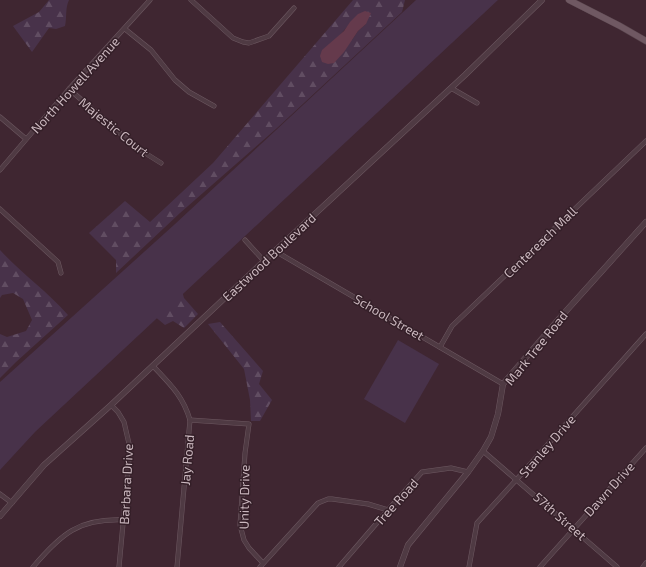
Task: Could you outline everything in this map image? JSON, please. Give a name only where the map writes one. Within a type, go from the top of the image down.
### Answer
[{"type":"main road","points":[[569,0],[620,26],[646,42]]},
{"type":"street","name":"North Howell Avenue","points":[[0,170],[69,89],[150,0]]},
{"type":"street","points":[[191,0],[233,38],[249,43],[269,36],[294,8]]},
{"type":"street","name":"Eastwood Boulevard","points":[[0,516],[44,465],[111,405],[264,260],[451,88],[542,0]]},
{"type":"street","points":[[125,29],[151,50],[175,80],[189,92],[214,106]]},
{"type":"street","points":[[451,88],[477,103]]},
{"type":"street","name":"Majestic Court","points":[[69,89],[137,148],[161,163]]},
{"type":"street","points":[[0,117],[26,139]]},
{"type":"street","name":"Centereach Mall","points":[[440,346],[452,326],[646,141]]},
{"type":"street","points":[[0,209],[58,262],[61,273]]},
{"type":"street","name":"Mark Tree Road","points":[[400,567],[408,545],[468,472],[483,451],[493,432],[504,384],[558,320],[646,222]]},
{"type":"street","points":[[245,240],[264,260]]},
{"type":"street","name":"School Street","points":[[275,251],[504,384]]},
{"type":"street","name":"Stanley Drive","points":[[469,567],[477,523],[646,334]]},
{"type":"street","name":"Jay Road","points":[[153,366],[178,393],[185,405],[190,420],[177,567]]},
{"type":"street","name":"Barbara Drive","points":[[111,405],[118,412],[124,422],[130,443],[119,567]]},
{"type":"street","name":"Unity Drive","points":[[190,420],[249,424],[245,453],[240,525],[244,540],[261,565]]},
{"type":"street","name":"Dawn Drive","points":[[540,567],[646,448]]},
{"type":"street","name":"57th Street","points":[[483,451],[617,567]]},
{"type":"street","name":"Tree Road","points":[[339,567],[422,472],[451,468],[468,472]]},
{"type":"street","points":[[0,494],[12,503]]},
{"type":"street","points":[[261,565],[318,503],[332,499],[368,504],[388,510]]},
{"type":"street","points":[[33,567],[54,543],[77,527],[100,520],[124,520]]},
{"type":"street","points":[[643,567],[646,563]]},
{"type":"green space","points":[[49,0],[69,0],[65,26],[56,29],[49,28],[32,52],[13,26],[39,12]]},
{"type":"green space","points":[[353,0],[405,0],[402,12],[277,128],[180,213],[116,273],[116,260],[89,233],[125,201],[150,222],[213,163]],"holes":[[[366,24],[358,31],[352,40],[333,41],[347,27]]]},
{"type":"green space","points":[[416,0],[498,0],[35,432],[0,470],[0,382],[175,224]]},
{"type":"green space","points":[[0,250],[68,315],[0,378],[0,334],[7,337],[26,331],[32,320],[23,299],[13,293],[2,295],[0,298]]},
{"type":"green space","points":[[182,291],[184,298],[198,314],[184,328],[173,321],[165,325],[153,315]]},
{"type":"green space","points":[[220,322],[263,371],[259,384],[272,400],[260,421],[251,421],[250,400],[244,369],[208,324]]},
{"type":"green space","points":[[398,340],[439,364],[405,423],[364,399]]},
{"type":"shaded area","points":[[365,11],[371,13],[366,24],[358,31],[344,52],[334,63],[328,64],[322,62],[320,56],[322,50],[344,31],[358,14]]}]
